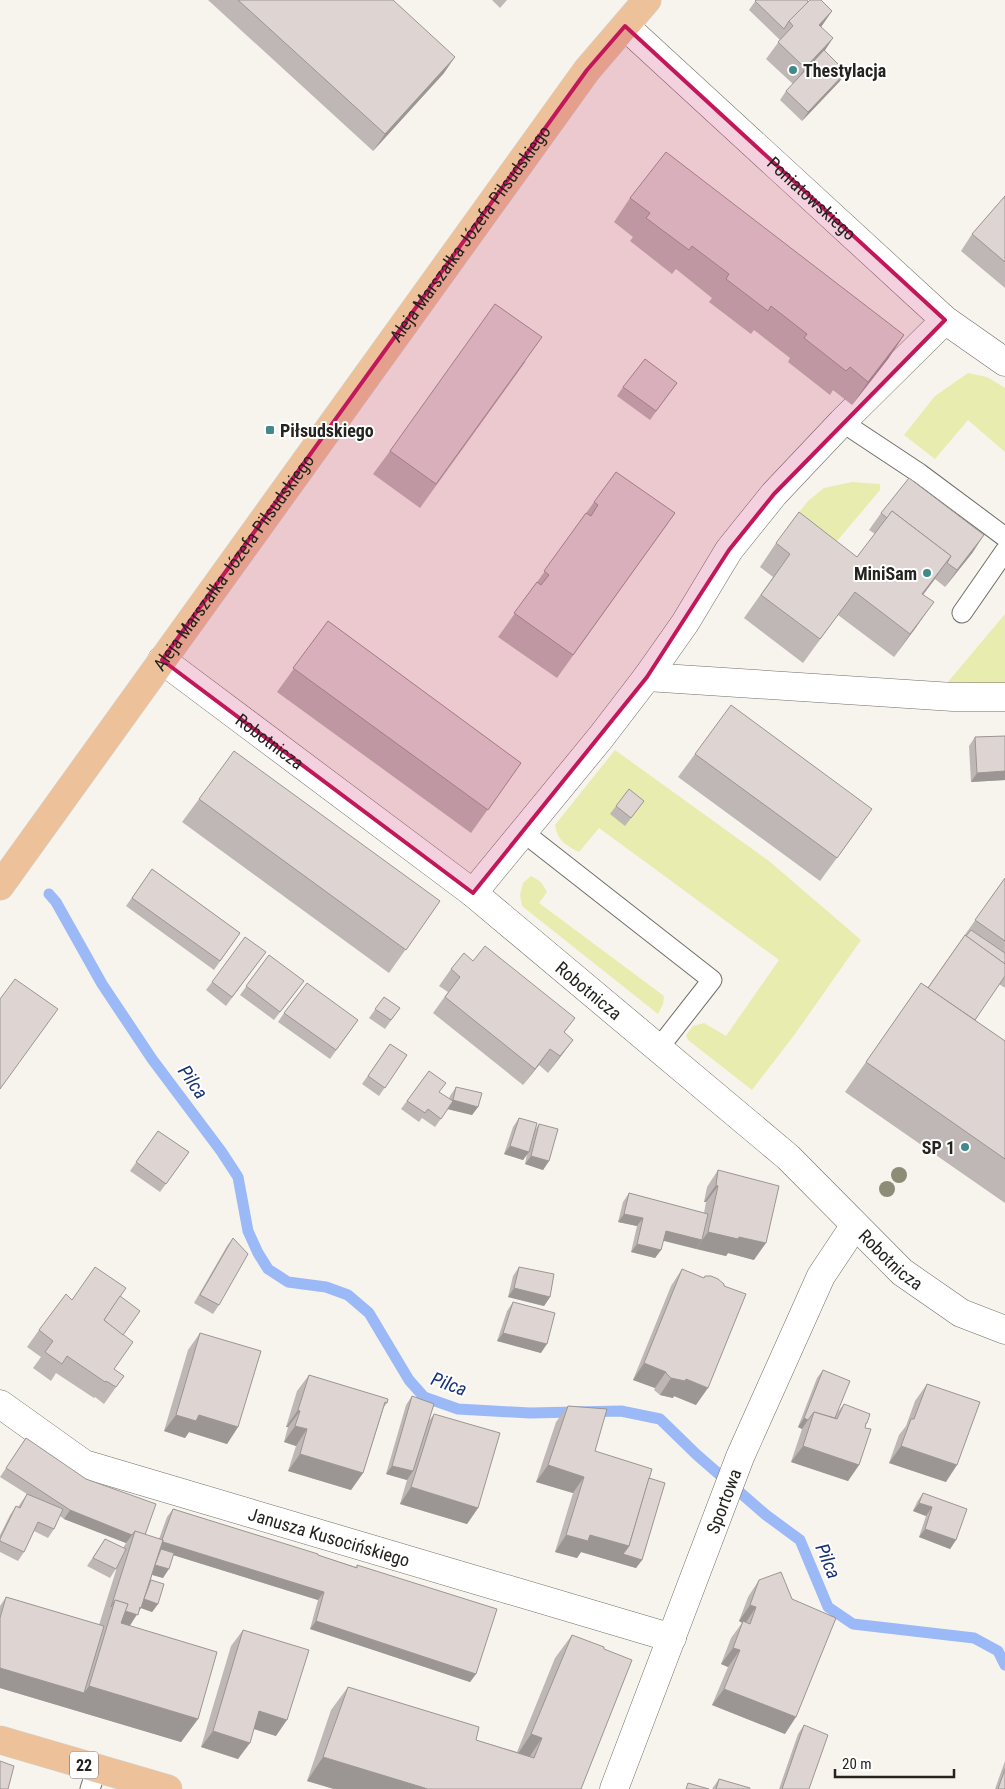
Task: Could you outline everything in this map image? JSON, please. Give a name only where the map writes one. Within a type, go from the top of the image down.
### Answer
[{"type":"main road","name":"Aleja Marszałka Józefa Piłsudskiego","points":[[0,886],[587,70],[647,0]]},
{"type":"main road","name":"22","points":[[0,1740],[93,1779],[168,1789]]},
{"type":"street","name":"Poniatowskiego","points":[[625,26],[945,320],[1005,362]]},
{"type":"street","points":[[473,893],[601,737],[647,677],[686,623],[729,550],[774,494],[842,422],[945,320]]},
{"type":"street","name":"Robotnicza","points":[[162,660],[473,893],[788,1157],[902,1272],[961,1313],[1005,1330]]},
{"type":"street","points":[[647,677],[953,697],[1005,697]]},
{"type":"street","name":"Sportowa","points":[[614,1789],[740,1457],[821,1276],[855,1225]]},
{"type":"street","name":"Janusza Kusocińskiego","points":[[0,1404],[84,1464],[672,1638]]},
{"type":"lane","points":[[842,422],[919,473],[1005,537]]},
{"type":"lane","points":[[962,613],[1005,551]]},
{"type":"lane","points":[[523,832],[712,980],[658,1049]]},
{"type":"highlighted area","points":[[625,26],[945,320],[774,494],[729,550],[647,677],[473,893],[162,660],[587,70]]},
{"type":"green space","points":[[968,373],[987,377],[1005,388],[1005,452],[968,420],[935,459],[904,435],[935,396]]},
{"type":"green space","points":[[852,482],[880,484],[880,490],[826,554],[788,526],[808,501],[824,488]]},
{"type":"green space","points":[[1005,614],[1005,684],[948,682]]},
{"type":"green space","points":[[615,750],[769,861],[861,940],[795,1034],[752,1090],[688,1040],[686,1035],[693,1026],[704,1023],[726,1036],[779,960],[599,828],[579,852],[566,845],[558,835],[555,825]]},
{"type":"green space","points":[[531,876],[541,882],[547,892],[539,903],[664,996],[663,1004],[658,1014],[522,906],[520,895],[523,883]]},
{"type":"building","points":[[238,0],[393,0],[455,57],[385,134]]},
{"type":"building","points":[[756,0],[807,0],[808,2],[789,21],[784,29]]},
{"type":"building","points":[[810,0],[821,0],[832,11],[819,25],[833,38],[805,68],[778,42],[793,26],[789,21]]},
{"type":"building","points":[[824,50],[846,72],[808,112],[786,91]]},
{"type":"building","points":[[666,152],[904,335],[868,382],[850,367],[846,371],[804,338],[807,334],[771,306],[768,311],[726,279],[729,274],[692,246],[689,250],[646,218],[650,213],[630,198]]},
{"type":"building","points":[[1005,196],[1005,262],[972,234]]},
{"type":"building","points":[[495,304],[542,337],[436,484],[390,451]]},
{"type":"building","points":[[645,359],[677,383],[656,411],[623,387]]},
{"type":"building","points":[[616,472],[675,513],[573,655],[514,613],[537,582],[541,585],[549,575],[544,571],[586,513],[591,516],[598,505],[594,502]]},
{"type":"building","points":[[909,478],[984,535],[957,570],[947,563],[951,556],[892,511],[887,518],[881,513]]},
{"type":"building","points":[[892,511],[951,556],[922,594],[934,602],[910,634],[855,592],[820,639],[761,595],[790,554],[776,543],[799,512],[857,557]]},
{"type":"building","points":[[328,621],[521,763],[488,810],[293,668]]},
{"type":"building","points":[[731,705],[872,809],[837,858],[695,754]]},
{"type":"building","points":[[1005,736],[1005,771],[977,773],[975,737]]},
{"type":"building","points":[[234,751],[440,901],[406,950],[199,799]]},
{"type":"building","points":[[629,789],[644,801],[631,818],[616,806]]},
{"type":"building","points":[[152,869],[240,933],[220,961],[132,898]]},
{"type":"building","points":[[1005,878],[1005,941],[975,920]]},
{"type":"building","points":[[971,930],[1005,953],[1005,964],[966,936]]},
{"type":"building","points":[[965,935],[1005,964],[1005,976],[975,1020],[928,988]]},
{"type":"building","points":[[245,937],[266,952],[232,997],[212,982]]},
{"type":"building","points":[[485,946],[575,1018],[564,1032],[573,1040],[560,1056],[550,1049],[535,1069],[445,997],[460,977],[451,969],[464,953],[473,961]]},
{"type":"building","points":[[269,955],[304,981],[280,1012],[246,986]]},
{"type":"building","points":[[15,979],[58,1009],[0,1089],[0,999]]},
{"type":"building","points":[[307,983],[358,1020],[336,1050],[284,1013]]},
{"type":"building","points":[[921,983],[1005,1041],[1005,1159],[866,1062]]},
{"type":"building","points":[[384,997],[400,1008],[391,1020],[375,1009]]},
{"type":"building","points":[[390,1044],[407,1055],[385,1088],[368,1076]]},
{"type":"building","points":[[429,1071],[446,1083],[439,1092],[453,1101],[441,1119],[428,1109],[425,1113],[407,1101]]},
{"type":"building","points":[[456,1087],[482,1093],[478,1107],[453,1100]]},
{"type":"building","points":[[519,1118],[537,1123],[529,1152],[510,1146]]},
{"type":"building","points":[[539,1124],[558,1129],[549,1161],[531,1156]]},
{"type":"building","points":[[158,1131],[189,1152],[166,1184],[136,1162]]},
{"type":"building","points":[[718,1170],[779,1186],[766,1243],[708,1232],[718,1186],[716,1185]]},
{"type":"building","points":[[629,1193],[708,1214],[702,1240],[666,1231],[661,1250],[637,1244],[643,1218],[624,1214]]},
{"type":"building","points":[[233,1238],[248,1254],[219,1305],[200,1295]]},
{"type":"building","points":[[95,1267],[126,1288],[104,1320],[133,1342],[114,1369],[124,1376],[116,1387],[105,1382],[67,1356],[62,1364],[45,1352],[53,1341],[39,1330],[66,1294],[72,1300]]},
{"type":"building","points":[[519,1267],[554,1274],[550,1297],[514,1288]]},
{"type":"building","points":[[682,1269],[704,1278],[705,1276],[711,1276],[718,1279],[724,1286],[746,1294],[708,1388],[686,1379],[685,1381],[671,1378],[666,1372],[644,1363]]},
{"type":"building","points":[[120,1296],[140,1311],[123,1335],[104,1320]]},
{"type":"building","points":[[513,1302],[555,1313],[547,1344],[503,1333]]},
{"type":"building","points":[[200,1333],[261,1351],[238,1427],[199,1415],[196,1421],[176,1415]]},
{"type":"building","points":[[823,1370],[850,1381],[835,1418],[814,1412],[808,1420],[804,1418]]},
{"type":"building","points":[[309,1375],[388,1399],[387,1403],[385,1402],[363,1473],[300,1454],[307,1429],[295,1426]]},
{"type":"building","points":[[927,1384],[980,1402],[957,1465],[901,1446],[911,1419],[914,1419]]},
{"type":"building","points":[[412,1396],[434,1404],[413,1471],[392,1466]]},
{"type":"building","points":[[844,1404],[870,1414],[865,1428],[871,1429],[859,1465],[803,1446],[814,1412],[837,1419]]},
{"type":"building","points":[[568,1406],[607,1409],[595,1451],[652,1469],[629,1546],[590,1535],[588,1541],[566,1535],[584,1477],[548,1465]]},
{"type":"building","points":[[434,1414],[500,1433],[478,1508],[411,1487]]},
{"type":"building","points":[[26,1438],[86,1479],[156,1504],[145,1535],[135,1531],[132,1535],[70,1510],[6,1468]]},
{"type":"building","points":[[649,1478],[665,1483],[642,1560],[623,1554],[629,1546]]},
{"type":"building","points":[[923,1493],[967,1509],[956,1540],[925,1529],[932,1507],[919,1503]]},
{"type":"building","points":[[27,1494],[63,1509],[54,1529],[38,1522],[24,1552],[0,1541],[0,1539],[16,1506],[20,1508]]},
{"type":"building","points":[[173,1509],[357,1568],[357,1565],[497,1609],[476,1674],[316,1621],[324,1592],[163,1542],[162,1540]]},
{"type":"building","points":[[135,1531],[163,1540],[138,1615],[125,1611],[128,1604],[115,1600],[111,1607]]},
{"type":"building","points":[[105,1539],[126,1549],[116,1569],[93,1558]]},
{"type":"building","points":[[161,1549],[174,1553],[169,1569],[155,1565]]},
{"type":"building","points":[[781,1572],[792,1599],[836,1618],[796,1717],[724,1689],[740,1650],[733,1648],[743,1621],[750,1624],[756,1607],[750,1605],[759,1580]]},
{"type":"building","points":[[151,1580],[164,1584],[158,1604],[144,1599]]},
{"type":"building","points":[[6,1597],[104,1626],[84,1693],[0,1668],[0,1618]]},
{"type":"building","points":[[115,1600],[128,1604],[121,1623],[217,1652],[198,1719],[89,1686]]},
{"type":"building","points":[[243,1630],[309,1650],[287,1720],[259,1711],[250,1743],[213,1731]]},
{"type":"building","points":[[572,1635],[632,1660],[581,1789],[428,1789],[323,1757],[348,1687],[479,1727],[476,1740],[534,1758],[542,1738],[531,1734]]},
{"type":"building","points":[[804,1725],[828,1735],[809,1789],[782,1789]]},
{"type":"building","points":[[0,1761],[14,1766],[8,1789],[0,1789]]},
{"type":"building","points":[[1005,1769],[1005,1789],[998,1789]]},
{"type":"building","points":[[719,1779],[750,1788],[750,1789],[716,1789]]},
{"type":"building","points":[[688,1783],[709,1789],[686,1789]]},
{"type":"waterway","name":"Pilca","points":[[49,894],[56,902],[102,984],[152,1059],[221,1151],[238,1177],[248,1231],[268,1269],[288,1282],[326,1287],[348,1295],[369,1313],[409,1380],[424,1397],[458,1409],[530,1413],[621,1411],[660,1419],[697,1455],[766,1515],[800,1540],[828,1607],[853,1624],[974,1638],[998,1651],[1005,1665]]},
{"type":"place","name":"Thestylacja","points":[[793,70]]},
{"type":"place","name":"Piłsudskiego","points":[[270,430]]},
{"type":"place","name":"MiniSam","points":[[927,573]]},
{"type":"place","name":"SP 1","points":[[965,1147]]}]
